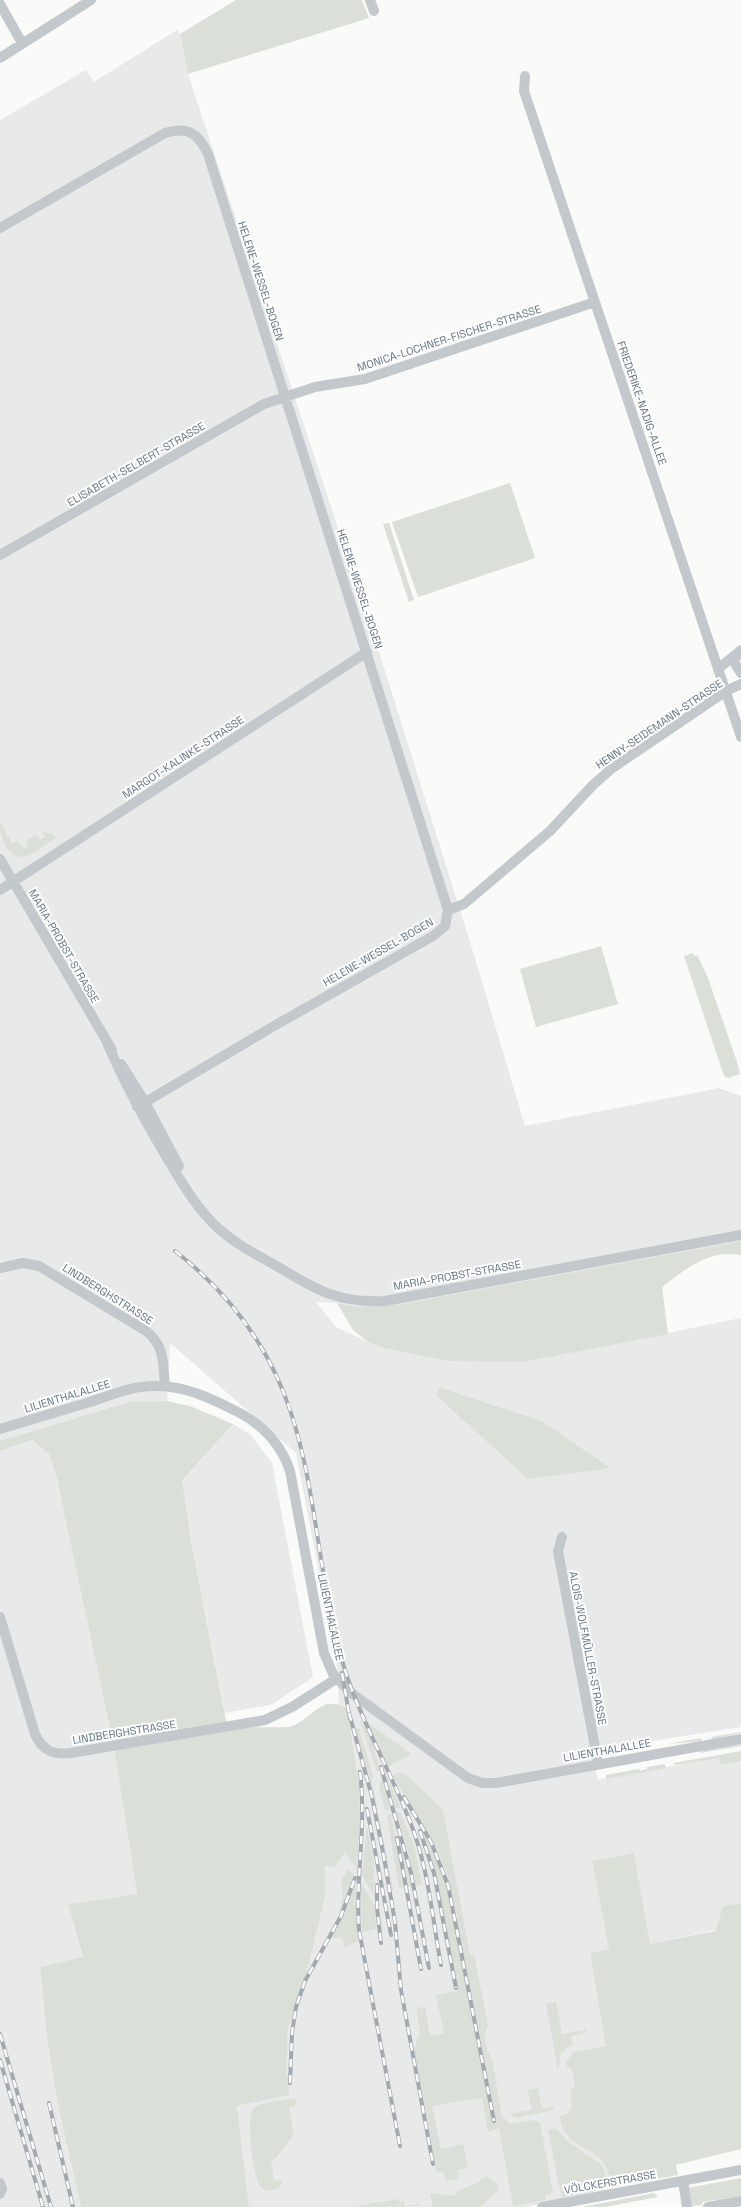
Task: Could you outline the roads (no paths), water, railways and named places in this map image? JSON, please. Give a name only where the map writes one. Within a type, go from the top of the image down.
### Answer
[{"type":"street","points":[[0,58],[91,0]]},
{"type":"street","points":[[370,0],[374,10]]},
{"type":"street","points":[[0,4],[22,43]]},
{"type":"street","name":"FRIEDERIKE-NADIG-ALLEE","points":[[525,76],[524,91],[741,737]]},
{"type":"street","name":"HELENE-WESSEL-BOGEN","points":[[0,228],[165,133],[176,130],[194,134],[201,140],[208,154],[448,910],[445,926],[433,936],[274,1026],[141,1105]]},
{"type":"street","name":"MONICA-LOCHNER-FISCHER-STRASSE","points":[[285,396],[315,387],[365,379],[595,302]]},
{"type":"street","name":"ELISABETH-SELBERT-STRASSE","points":[[0,555],[246,414],[285,396]]},
{"type":"street","name":"MARGOT-KALINKE-STRASSE","points":[[0,890],[367,652]]},
{"type":"street","name":"HENNY-SEIDEMANN-STRASSE","points":[[718,669],[739,652]]},
{"type":"street","name":"HENNY-SEIDEMANN-STRASSE","points":[[739,652],[734,662],[741,673]]},
{"type":"street","name":"HENNY-SEIDEMANN-STRASSE","points":[[448,910],[464,904],[544,837],[593,785],[611,769],[726,691],[741,684]]},
{"type":"street","name":"MARIA-PROBST-STRASSE","points":[[0,859],[108,1045],[126,1086],[141,1105],[184,1187],[202,1211],[220,1231],[240,1245],[326,1294],[360,1302],[385,1301],[741,1235]]},
{"type":"street","name":"LINDBERGHSTRASSE","points":[[0,1268],[24,1263],[40,1266],[146,1331],[156,1341],[162,1354],[165,1386]]},
{"type":"street","name":"LILIENTHALALLEE","points":[[0,1430],[129,1389],[150,1386],[179,1388],[199,1394],[243,1414],[263,1428],[279,1447],[287,1463],[292,1481],[324,1653],[336,1679],[354,1696],[404,1730],[454,1770],[475,1781],[496,1783],[598,1763],[741,1739]]},
{"type":"street","name":"ALOIS-WOLFMÜLLER-STRASSE","points":[[562,1537],[558,1551],[598,1763]]},
{"type":"street","name":"LINDBERGHSTRASSE","points":[[0,1617],[35,1734],[43,1748],[56,1753],[71,1753],[265,1720],[292,1707],[336,1679]]},
{"type":"street","name":"VÖLCKERSTRASSE","points":[[542,2207],[741,2170]]},
{"type":"street","points":[[682,2181],[687,2207]]},
{"type":"street","points":[[0,2183],[2,2189],[0,2194]]},
{"type":"street","points":[[708,2207],[741,2201]]},
{"type":"railway","points":[[175,1251],[195,1267],[213,1285],[245,1323],[272,1366],[291,1413],[297,1433],[311,1497],[325,1582],[339,1651],[353,1694],[399,1794],[415,1835],[424,1867],[441,1965]]},
{"type":"railway","points":[[342,1673],[350,1719]]},
{"type":"railway","points":[[349,1713],[372,1797],[383,1852],[395,1922],[401,1990],[433,2164]]},
{"type":"railway","points":[[381,1767],[411,1873],[429,1968]]},
{"type":"railway","points":[[360,1772],[362,1792],[362,1831],[358,1890],[359,1930],[400,2146]]},
{"type":"railway","points":[[404,1797],[431,1842],[448,1885],[494,2121]]},
{"type":"railway","points":[[367,1809],[391,1935]]},
{"type":"railway","points":[[420,1831],[434,1873],[456,1988]]},
{"type":"railway","points":[[397,1838],[421,1969]]},
{"type":"railway","points":[[290,2083],[292,2033],[296,2007],[305,1981],[341,1916],[355,1878]]},
{"type":"railway","points":[[377,1885],[377,1908],[381,1943]]},
{"type":"railway","points":[[0,2034],[51,2207]]},
{"type":"railway","points":[[0,2060],[43,2207]]},
{"type":"railway","points":[[49,2103],[73,2207]]}]
